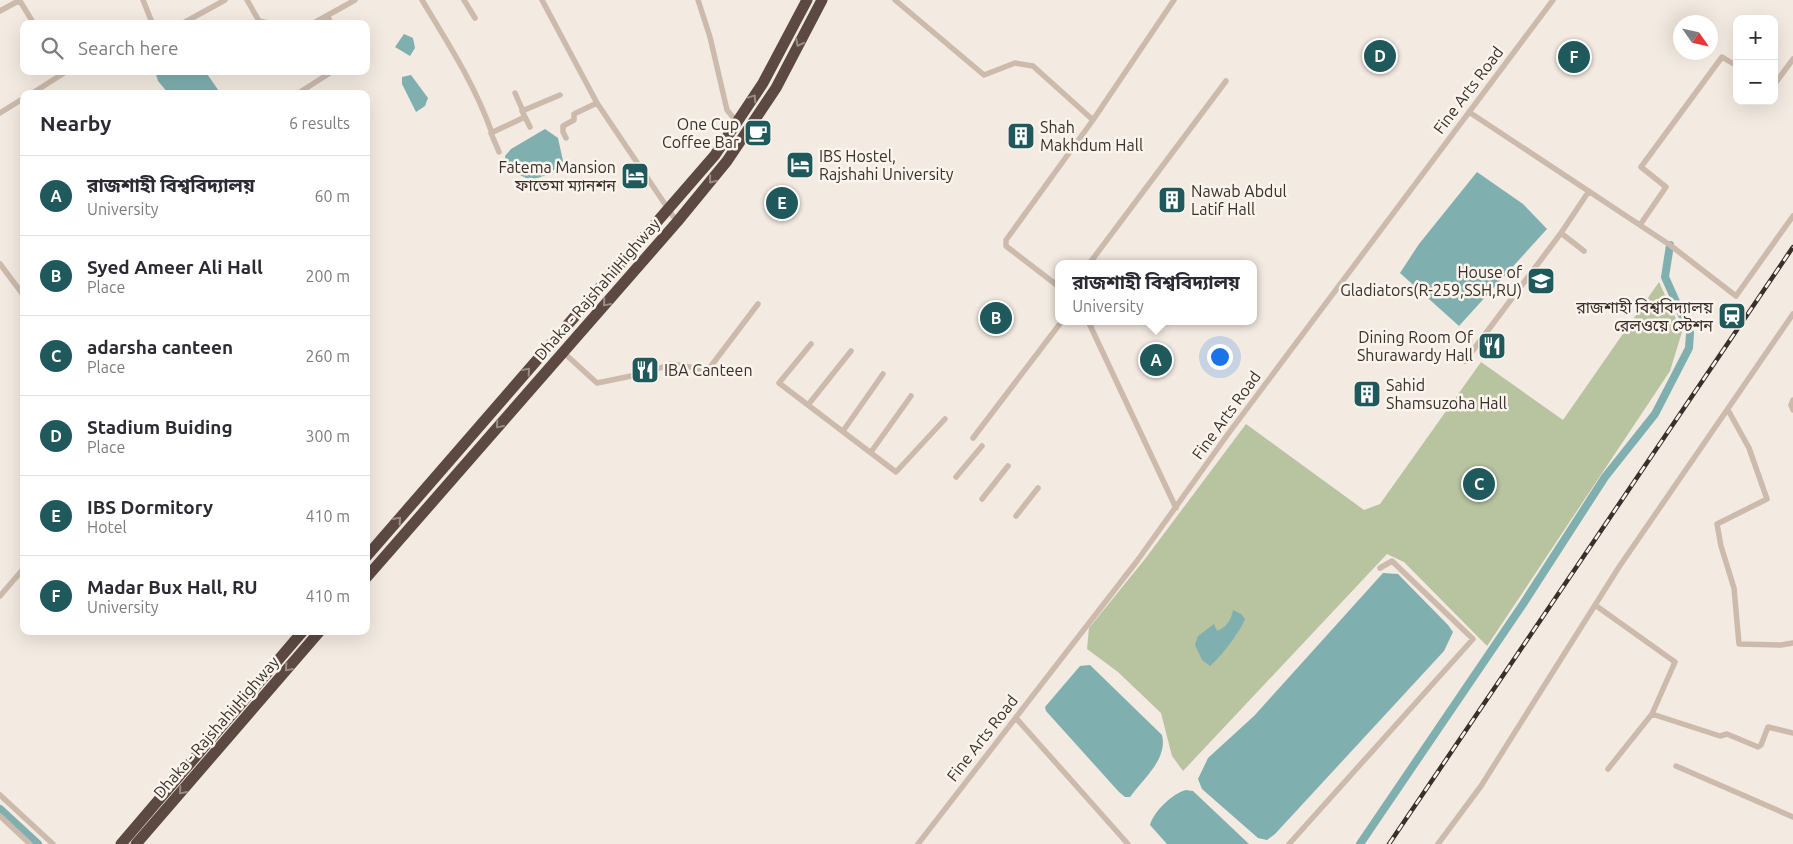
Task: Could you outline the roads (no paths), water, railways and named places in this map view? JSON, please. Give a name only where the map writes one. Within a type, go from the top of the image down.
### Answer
[{"type":"highway","name":"Dhaka - Rajshahi Highway","points":[[370,552],[715,155],[763,83],[807,0]]},
{"type":"highway","name":"Dhaka - Rajshahi Highway","points":[[370,573],[677,222],[727,161],[776,88],[822,0]]},
{"type":"highway","name":"Dhaka - Rajshahi Highway","points":[[121,844],[300,635]]},
{"type":"highway","name":"Dhaka - Rajshahi Highway","points":[[136,844],[317,635]]},
{"type":"street","points":[[0,11],[20,0],[32,20]]},
{"type":"street","points":[[143,0],[151,20]]},
{"type":"street","points":[[189,20],[225,0]]},
{"type":"street","points":[[247,0],[258,20]]},
{"type":"street","points":[[320,20],[355,0]]},
{"type":"street","points":[[422,0],[482,105],[499,152]]},
{"type":"street","points":[[464,0],[475,18]]},
{"type":"street","points":[[542,0],[597,103],[677,222]]},
{"type":"street","points":[[698,0],[710,37],[727,110],[737,122]]},
{"type":"street","points":[[895,0],[984,75],[1015,64],[1033,66],[1093,120]]},
{"type":"street","points":[[1055,284],[1006,246],[1006,240],[1093,120],[1174,0]]},
{"type":"street","name":"Fine Arts Road","points":[[918,844],[1176,508],[1228,434],[1553,0]]},
{"type":"street","points":[[327,16],[330,20]]},
{"type":"street","points":[[1640,225],[1666,187],[1640,167],[1722,56],[1733,63]]},
{"type":"street","points":[[1778,80],[1793,59]]},
{"type":"street","points":[[37,90],[61,75]]},
{"type":"street","points":[[303,90],[327,75]]},
{"type":"street","points":[[1093,260],[1226,81]]},
{"type":"street","points":[[516,93],[530,127]]},
{"type":"street","points":[[492,132],[560,95]]},
{"type":"street","points":[[0,113],[20,100]]},
{"type":"street","points":[[566,138],[562,132],[564,126],[574,120],[574,114],[597,103]]},
{"type":"street","points":[[1469,112],[1670,245],[1736,296],[1793,216]]},
{"type":"street","points":[[1465,361],[1561,232],[1589,191]]},
{"type":"street","points":[[1561,232],[1584,251]]},
{"type":"street","points":[[0,264],[20,291]]},
{"type":"street","points":[[563,352],[597,383],[646,373],[671,364],[708,370],[758,304]]},
{"type":"street","points":[[1438,844],[1481,786],[1595,605],[1793,314]]},
{"type":"street","points":[[973,438],[1059,325]]},
{"type":"street","points":[[1090,325],[1176,508]]},
{"type":"street","points":[[811,344],[779,382],[896,472],[945,419]]},
{"type":"street","points":[[808,405],[851,351]]},
{"type":"street","points":[[842,431],[883,374]]},
{"type":"street","points":[[871,452],[912,396]]},
{"type":"street","points":[[1793,400],[1791,405],[1793,410]]},
{"type":"street","points":[[1728,410],[1750,448],[1767,498],[1717,524],[1721,546],[1734,588],[1739,644],[1781,645],[1793,643]]},
{"type":"street","points":[[956,477],[982,446]]},
{"type":"street","points":[[982,499],[1008,466]]},
{"type":"street","points":[[1016,516],[1038,488]]},
{"type":"street","points":[[1289,844],[1473,639],[1392,561],[1380,568]]},
{"type":"street","points":[[0,596],[20,573]]},
{"type":"street","points":[[1595,605],[1675,662],[1652,714],[1608,769]]},
{"type":"street","points":[[1652,714],[1720,736],[1727,734],[1758,746],[1761,745],[1768,727],[1793,733]]},
{"type":"street","points":[[1016,718],[1128,844]]},
{"type":"street","points":[[1676,766],[1793,817]]},
{"type":"street","points":[[0,795],[53,844]]},
{"type":"street","points":[[0,816],[30,844]]},
{"type":"water","points":[[404,34],[413,38],[415,48],[410,56],[395,47]]},
{"type":"water","points":[[156,75],[208,75],[218,90],[166,90],[158,81]]},
{"type":"water","points":[[411,75],[428,98],[425,106],[416,112],[402,84],[402,77]]},
{"type":"water","points":[[545,129],[558,138],[563,161],[543,176],[528,179],[513,171],[507,165],[505,156],[511,149]]},
{"type":"water","points":[[1477,172],[1523,204],[1547,229],[1459,326],[1400,273],[1419,244]]},
{"type":"water","points":[[1383,573],[1398,574],[1453,632],[1444,651],[1275,834],[1267,840],[1258,838],[1202,789],[1198,779],[1208,758],[1254,716]]},
{"type":"water","points":[[1233,610],[1241,614],[1245,619],[1239,631],[1210,666],[1202,660],[1195,645],[1198,636],[1214,624],[1217,631],[1226,625],[1230,620]]},
{"type":"water","points":[[1090,665],[1162,735],[1163,744],[1158,760],[1130,797],[1125,797],[1119,792],[1046,711],[1045,707],[1080,666]]},
{"type":"water","points":[[1186,790],[1193,791],[1249,844],[1167,844],[1150,825],[1155,814],[1165,803],[1175,795]]},
{"type":"waterway","points":[[1360,844],[1523,604],[1605,477],[1655,414],[1689,348],[1690,333],[1665,277],[1670,245]]},
{"type":"waterway","points":[[0,809],[38,844]]},
{"type":"railway","points":[[1389,844],[1793,247]]},
{"type":"place","name":"Stadium Buiding","points":[[1380,56]]},
{"type":"place","name":"Madar Bux Hall, RU","points":[[1574,57]]},
{"type":"place","name":"One Cup Coffee Bar","points":[[758,133]]},
{"type":"place","name":"Shah Makhdum Hall","points":[[1021,136]]},
{"type":"place","name":"IBS Hostel, Rajshahi University","points":[[800,165]]},
{"type":"place","name":"Fatema Mansion ফাতেমা ম্যানশন","points":[[635,176]]},
{"type":"place","name":"Nawab Abdul Latif Hall","points":[[1172,200]]},
{"type":"place","name":"IBS Dormitory","points":[[782,203]]},
{"type":"place","name":"House of Gladiators(R-259,SSH,RU)","points":[[1541,281]]},
{"type":"place","name":"রাজশাহী বিশ্ববিদ্যালয় রেলওয়ে স্টেশন","points":[[1732,316]]},
{"type":"place","name":"Syed Ameer Ali Hall","points":[[996,318]]},
{"type":"place","name":"Dining Room Of Shurawardy Hall","points":[[1492,346]]},
{"type":"place","name":"রাজশাহী বিশ্ববিদ্যালয়","points":[[1156,360]]},
{"type":"place","name":"IBA Canteen","points":[[645,370]]},
{"type":"place","name":"Sahid Shamsuzoha Hall","points":[[1367,394]]},
{"type":"place","name":"adarsha canteen","points":[[1479,484]]}]
